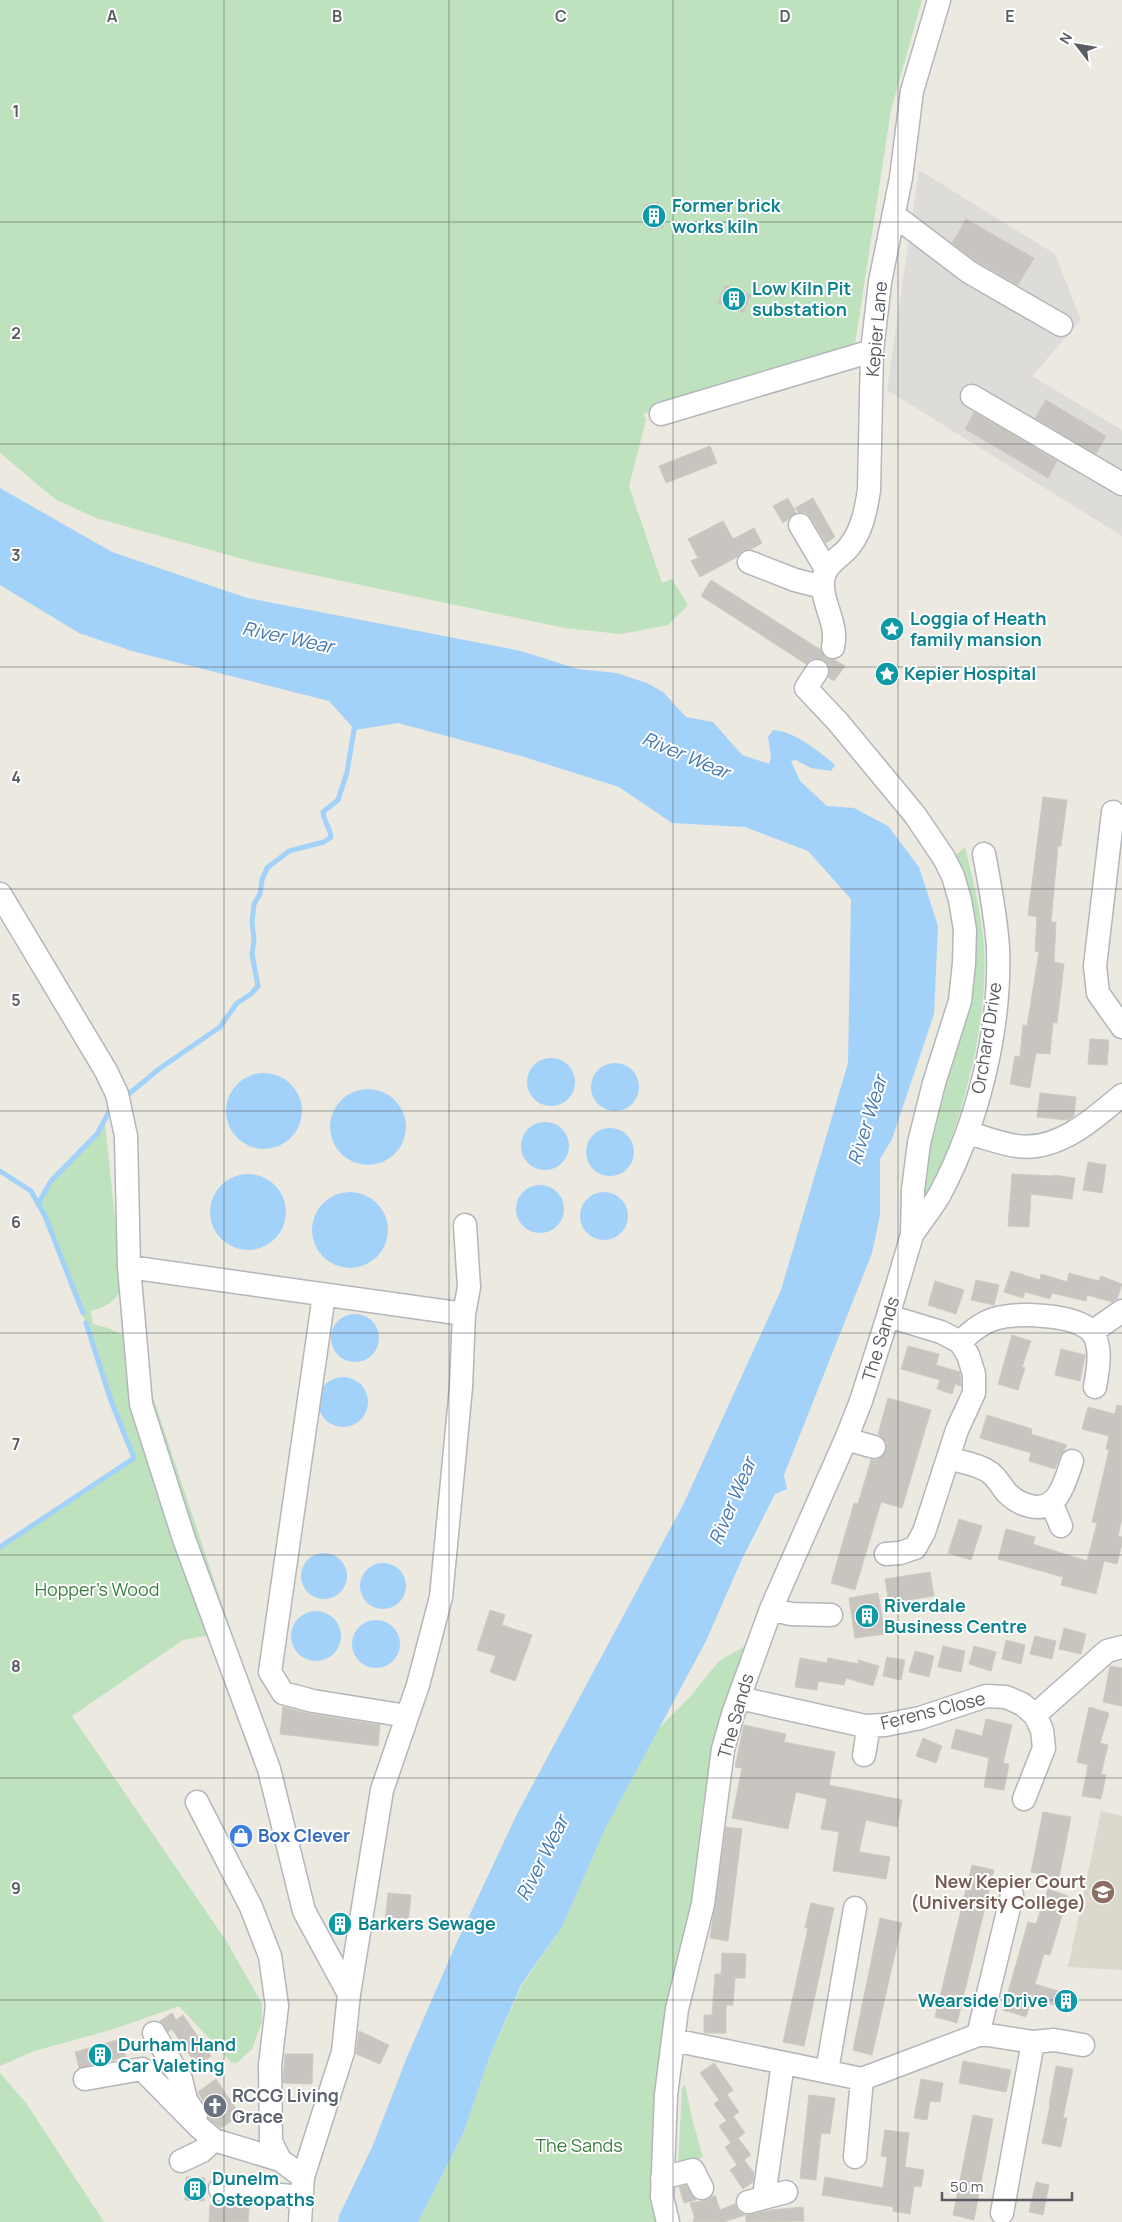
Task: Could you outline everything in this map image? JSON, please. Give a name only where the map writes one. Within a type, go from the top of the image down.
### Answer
[{"type":"street","name":"Kepier Lane","points":[[824,578],[850,545],[862,522],[866,507],[869,480],[872,351],[880,282],[901,178],[912,91],[939,0]]},
{"type":"street","points":[[894,216],[969,272],[1061,325]]},
{"type":"street","points":[[661,414],[872,351]]},
{"type":"street","points":[[972,396],[1122,484]]},
{"type":"street","points":[[800,526],[824,578],[834,629],[832,647]]},
{"type":"street","points":[[749,562],[795,580],[824,578]]},
{"type":"street","points":[[817,670],[806,688],[838,722],[915,815],[944,858],[953,876],[960,900],[965,930],[960,1001],[934,1082],[919,1143],[913,1190],[912,1235]]},
{"type":"street","points":[[1113,812],[1095,966],[1098,993],[1122,1027]]},
{"type":"street","name":"Orchard Drive","points":[[912,1235],[939,1195],[968,1133],[985,1072],[997,995],[998,947],[984,854]]},
{"type":"street","points":[[0,894],[106,1072],[117,1094],[126,1136],[129,1267],[141,1404],[184,1539],[269,1769],[304,1911],[349,1994]]},
{"type":"street","points":[[968,1133],[1018,1146],[1046,1144],[1075,1131],[1122,1095]]},
{"type":"street","points":[[300,2222],[302,2187],[343,2052],[349,1994],[382,1790],[418,1685],[440,1597],[461,1387],[464,1314],[469,1287],[465,1225]]},
{"type":"street","name":"The Sands","points":[[668,2222],[662,2197],[666,2096],[678,2009],[703,1904],[714,1806],[723,1749],[771,1609],[861,1401],[912,1235]]},
{"type":"street","points":[[129,1267],[464,1314]]},
{"type":"street","points":[[324,1295],[270,1672],[283,1693],[313,1701],[408,1716]]},
{"type":"street","points":[[1092,1332],[1122,1311]]},
{"type":"street","points":[[886,1554],[900,1553],[915,1548],[924,1532],[957,1430],[974,1393],[974,1374],[968,1355],[960,1342],[941,1332],[888,1316]]},
{"type":"street","points":[[960,1342],[980,1326],[995,1319],[1011,1316],[1053,1316],[1078,1323],[1092,1332],[1098,1348],[1095,1387]]},
{"type":"street","points":[[846,1439],[874,1447]]},
{"type":"street","points":[[949,1458],[987,1470],[1006,1492],[1022,1504],[1038,1508],[1052,1504],[1065,1484],[1072,1461]]},
{"type":"street","points":[[1052,1504],[1061,1526]]},
{"type":"street","points":[[771,1609],[791,1614],[831,1615]]},
{"type":"street","points":[[1024,1799],[1044,1748],[1042,1730],[1035,1715],[1108,1651],[1122,1647]]},
{"type":"street","name":"Ferens Close","points":[[739,1698],[865,1726],[885,1725],[920,1718],[986,1696],[1006,1697],[1022,1704],[1035,1715]]},
{"type":"street","points":[[864,1755],[868,1737],[865,1726]]},
{"type":"street","points":[[197,1802],[252,1907],[270,1956],[277,2006],[270,2065],[271,2142],[280,2160],[302,2187]]},
{"type":"street","points":[[978,2035],[1012,1895]]},
{"type":"street","points":[[826,2071],[855,1908]]},
{"type":"street","points":[[154,2033],[181,2079],[186,2100],[206,2133],[202,2151],[181,2161]]},
{"type":"street","points":[[673,2040],[862,2079],[978,2035],[1048,2035],[1083,2045]]},
{"type":"street","points":[[1002,2214],[1048,2035]]},
{"type":"street","points":[[766,2197],[783,2063]]},
{"type":"street","points":[[85,2078],[142,2069],[206,2133],[280,2160]]},
{"type":"street","points":[[855,2156],[862,2079]]},
{"type":"street","points":[[662,2178],[693,2170],[702,2188]]},
{"type":"street","points":[[220,2190],[302,2187]]},
{"type":"shaded area","points":[[919,170],[1055,254],[1081,320],[1032,376],[1122,430],[1122,536],[887,390]]},
{"type":"shaded area","name":"New Kepier Court (University College)","points":[[1101,1811],[1122,1816],[1122,1970],[1068,1967]]},
{"type":"green space","points":[[0,0],[922,0],[891,110],[855,344],[643,414],[646,420],[629,486],[662,583],[672,579],[688,605],[668,625],[621,634],[565,628],[257,563],[96,518],[55,499],[0,453]]},
{"type":"green space","points":[[965,847],[983,933],[984,978],[982,1011],[969,1079],[960,1112],[925,1207],[919,1208],[922,1172],[965,1001],[952,858]]},
{"type":"green space","name":"Hopper's Wood","points":[[105,1122],[122,1287],[110,1303],[91,1311],[93,1324],[123,1335],[154,1400],[231,1631],[183,1640],[72,1716],[227,1942],[262,2004],[262,2022],[252,2049],[237,2063],[231,2062],[179,2006],[114,2029],[34,2051],[0,2066],[0,1547],[134,1458],[116,1413],[65,1264],[38,1204],[51,1181],[97,1134]]},
{"type":"green space","name":"The Sands","points":[[749,1644],[721,1716],[702,1811],[694,1902],[668,2003],[661,2040],[654,2136],[658,2222],[418,2222],[464,2132],[489,2058],[522,1985],[562,1927],[605,1829],[659,1728],[690,1697],[719,1661]]},
{"type":"green space","points":[[0,2073],[26,2103],[104,2222],[0,2222]]},
{"type":"green space","points":[[685,2085],[703,2157],[678,2166],[682,2088]]},
{"type":"water","name":"River Wear","points":[[0,488],[112,552],[247,598],[521,651],[578,669],[616,673],[647,683],[663,692],[686,717],[713,722],[742,755],[769,764],[771,757],[768,737],[773,730],[798,738],[835,765],[831,771],[811,768],[796,760],[791,761],[800,781],[827,806],[854,808],[888,826],[919,867],[938,926],[934,1014],[892,1139],[880,1159],[880,1215],[872,1253],[784,1475],[787,1489],[775,1494],[741,1561],[706,1641],[605,1829],[562,1927],[521,1985],[489,2058],[464,2132],[418,2222],[338,2222],[339,2216],[373,2145],[407,2057],[456,1944],[517,1814],[684,1503],[781,1290],[848,1063],[851,899],[808,851],[745,827],[672,823],[619,787],[521,756],[398,723],[355,730],[329,701],[132,651],[79,633],[0,585]]},
{"type":"water","points":[[546,1058],[556,1058],[565,1062],[571,1068],[575,1082],[571,1096],[565,1102],[556,1106],[546,1106],[537,1102],[531,1096],[527,1087],[527,1077],[531,1068],[537,1062]]},
{"type":"water","points":[[610,1063],[620,1063],[629,1067],[635,1073],[639,1087],[635,1101],[629,1107],[620,1111],[610,1111],[601,1107],[595,1101],[591,1092],[591,1082],[595,1073],[601,1067]]},
{"type":"water","points":[[264,1073],[278,1076],[291,1084],[299,1097],[302,1111],[299,1125],[291,1138],[278,1146],[264,1149],[250,1146],[237,1138],[229,1125],[226,1111],[229,1097],[237,1084],[250,1076]]},
{"type":"water","points":[[368,1089],[382,1092],[395,1100],[403,1113],[406,1127],[403,1141],[395,1154],[382,1162],[368,1165],[354,1162],[341,1154],[333,1141],[330,1127],[333,1113],[341,1100],[354,1092]]},
{"type":"water","points":[[540,1122],[550,1122],[559,1126],[565,1132],[569,1146],[565,1160],[559,1166],[550,1170],[540,1170],[531,1166],[525,1160],[521,1151],[521,1141],[525,1132],[531,1126]]},
{"type":"water","points":[[605,1128],[615,1128],[624,1132],[630,1138],[634,1152],[630,1166],[624,1172],[615,1176],[605,1176],[596,1172],[590,1166],[586,1157],[586,1147],[590,1138],[596,1132]]},
{"type":"water","points":[[248,1174],[262,1177],[275,1185],[283,1198],[286,1212],[283,1226],[275,1239],[262,1247],[248,1250],[234,1247],[221,1239],[213,1226],[210,1212],[213,1198],[221,1185],[234,1177]]},
{"type":"water","points":[[535,1185],[545,1185],[554,1189],[560,1195],[563,1200],[563,1218],[554,1229],[545,1233],[535,1233],[526,1229],[520,1223],[516,1214],[516,1204],[520,1195],[526,1189]]},
{"type":"water","points":[[350,1192],[364,1195],[377,1203],[385,1216],[388,1230],[385,1244],[377,1257],[364,1265],[350,1268],[336,1265],[323,1257],[315,1244],[312,1230],[315,1216],[323,1203],[336,1195]]},
{"type":"water","points":[[599,1192],[609,1192],[618,1196],[624,1202],[628,1216],[624,1230],[618,1236],[609,1240],[599,1240],[590,1236],[584,1230],[580,1221],[580,1211],[584,1202],[590,1196]]},
{"type":"water","points":[[350,1314],[360,1314],[372,1321],[379,1333],[379,1343],[372,1355],[360,1362],[350,1362],[342,1358],[335,1351],[331,1343],[331,1333],[335,1325],[342,1318]]},
{"type":"water","points":[[343,1377],[353,1379],[361,1384],[366,1392],[368,1402],[366,1412],[361,1420],[353,1425],[343,1427],[333,1425],[325,1420],[320,1412],[318,1402],[320,1392],[325,1384],[333,1379]]},
{"type":"water","points":[[329,1553],[341,1559],[346,1567],[346,1585],[341,1593],[333,1598],[319,1599],[307,1593],[302,1585],[301,1571],[307,1559],[315,1554]]},
{"type":"water","points":[[378,1563],[388,1563],[400,1569],[405,1577],[405,1595],[400,1603],[392,1608],[378,1609],[370,1606],[363,1599],[360,1591],[360,1581],[363,1573],[370,1566]]},
{"type":"water","points":[[316,1611],[325,1613],[336,1622],[341,1636],[339,1645],[330,1656],[316,1661],[307,1659],[296,1650],[291,1636],[293,1627],[302,1616]]},
{"type":"water","points":[[371,1620],[381,1620],[390,1624],[396,1630],[399,1635],[399,1653],[390,1664],[381,1668],[371,1668],[362,1664],[356,1658],[352,1649],[352,1639],[356,1630],[362,1624]]},
{"type":"building","name":"Former brick works kiln","points":[[658,202],[664,227],[650,230],[644,205]]},
{"type":"building","points":[[966,219],[1034,258],[1018,285],[976,261],[952,243]]},
{"type":"building","name":"Low Kiln Pit substation","points":[[725,285],[751,295],[744,313],[718,303]]},
{"type":"building","points":[[1046,400],[1106,436],[1096,454],[1035,418]]},
{"type":"building","points":[[974,412],[1057,461],[1048,478],[965,429]]},
{"type":"building","points":[[710,446],[717,463],[666,483],[659,466]]},
{"type":"building","points":[[788,498],[796,513],[783,523],[773,506]]},
{"type":"building","points":[[813,498],[835,537],[826,543],[811,518],[806,513],[798,512],[795,508]]},
{"type":"building","points":[[723,521],[733,539],[754,528],[762,543],[751,549],[741,551],[737,557],[700,577],[691,561],[698,558],[688,539]]},
{"type":"building","points":[[711,580],[821,650],[826,658],[835,660],[845,666],[834,681],[828,677],[829,665],[824,660],[811,659],[806,664],[701,596]]},
{"type":"building","points":[[1043,797],[1067,800],[1061,846],[1058,846],[1051,922],[1056,922],[1054,962],[1064,964],[1057,1023],[1053,1022],[1050,1054],[1036,1053],[1030,1088],[1010,1084],[1015,1056],[1020,1057],[1023,1025],[1027,1026],[1039,952],[1035,951],[1037,917],[1028,915]]},
{"type":"building","points":[[1090,1039],[1109,1040],[1107,1065],[1088,1064]]},
{"type":"building","points":[[1040,1093],[1076,1097],[1074,1116],[1067,1120],[1037,1117]]},
{"type":"building","points":[[1088,1162],[1106,1165],[1102,1193],[1083,1190]]},
{"type":"building","points":[[1012,1174],[1053,1175],[1075,1178],[1072,1199],[1031,1194],[1029,1227],[1008,1226]]},
{"type":"building","points":[[1011,1271],[1040,1280],[1041,1274],[1067,1282],[1069,1273],[1099,1281],[1101,1276],[1122,1284],[1117,1299],[1112,1302],[1087,1295],[1086,1301],[1052,1293],[1050,1299],[1025,1292],[1023,1298],[1004,1292]]},
{"type":"building","points":[[976,1280],[999,1285],[994,1305],[971,1300]]},
{"type":"building","points":[[935,1281],[964,1290],[956,1314],[928,1305]]},
{"type":"building","points":[[1012,1335],[1031,1341],[1022,1367],[1025,1368],[1018,1390],[998,1384]]},
{"type":"building","points":[[908,1346],[939,1354],[936,1365],[960,1372],[961,1386],[955,1384],[952,1394],[937,1389],[940,1380],[901,1369]]},
{"type":"building","points":[[1061,1349],[1085,1355],[1080,1381],[1055,1375]]},
{"type":"building","points":[[888,1398],[931,1410],[902,1508],[881,1502],[855,1590],[831,1583],[854,1503],[858,1504],[871,1460],[878,1460],[886,1451],[887,1443],[878,1434]]},
{"type":"building","points":[[1117,1405],[1122,1406],[1122,1518],[1118,1536],[1122,1537],[1122,1544],[1117,1564],[1104,1561],[1096,1594],[1061,1585],[1063,1577],[998,1559],[1006,1529],[1035,1537],[1033,1544],[1087,1561],[1097,1523],[1092,1522],[1109,1450],[1106,1449],[1109,1436],[1082,1429],[1088,1407],[1115,1414]]},
{"type":"building","points":[[987,1415],[1032,1429],[1031,1434],[1067,1445],[1055,1469],[1029,1461],[1031,1453],[980,1438]]},
{"type":"building","points":[[959,1519],[982,1526],[971,1560],[948,1553]]},
{"type":"building","points":[[930,1572],[934,1596],[889,1603],[885,1579]]},
{"type":"building","name":"Riverdale Business Centre","points":[[878,1593],[885,1634],[855,1638],[849,1598]]},
{"type":"building","points":[[490,1610],[505,1615],[502,1625],[532,1635],[515,1681],[490,1672],[496,1656],[477,1650]]},
{"type":"building","points":[[1064,1628],[1086,1634],[1081,1654],[1059,1649]]},
{"type":"building","points":[[1035,1636],[1056,1641],[1052,1659],[1030,1654]]},
{"type":"building","points":[[1006,1640],[1025,1645],[1021,1664],[1002,1659]]},
{"type":"building","points":[[943,1646],[965,1651],[961,1672],[938,1667]]},
{"type":"building","points":[[974,1646],[996,1652],[991,1671],[969,1664]]},
{"type":"building","points":[[915,1651],[934,1656],[929,1677],[909,1672]]},
{"type":"building","points":[[887,1657],[905,1660],[901,1680],[883,1676]]},
{"type":"building","points":[[800,1658],[827,1663],[828,1658],[859,1664],[858,1660],[879,1666],[873,1686],[846,1678],[844,1685],[818,1681],[817,1690],[795,1687]]},
{"type":"building","points":[[1110,1666],[1122,1668],[1122,1706],[1103,1702]]},
{"type":"building","points":[[283,1707],[311,1714],[380,1725],[378,1746],[280,1734]]},
{"type":"building","points":[[1089,1707],[1109,1713],[1100,1743],[1108,1745],[1101,1774],[1106,1775],[1101,1799],[1082,1796],[1088,1765],[1077,1762]]},
{"type":"building","points":[[986,1719],[1012,1725],[1003,1763],[1009,1764],[1004,1790],[984,1787],[989,1758],[951,1748],[956,1729],[982,1736]]},
{"type":"building","points":[[744,1725],[786,1734],[784,1742],[835,1752],[829,1785],[902,1800],[897,1827],[866,1820],[859,1852],[890,1857],[886,1879],[833,1871],[839,1832],[821,1829],[827,1799],[796,1792],[788,1829],[732,1818],[742,1768],[735,1767]]},
{"type":"building","points":[[923,1738],[942,1746],[936,1763],[916,1756]]},
{"type":"building","points":[[1043,1812],[1071,1817],[1059,1878],[1031,1872]]},
{"type":"building","points":[[726,1827],[742,1829],[728,1941],[710,1938]]},
{"type":"building","points":[[972,1865],[994,1870],[957,2023],[935,2017]]},
{"type":"building","points":[[1048,1889],[1068,1896],[1050,1955],[1044,1954],[1035,1984],[1077,1997],[1073,2011],[1032,1998],[1026,2017],[1003,2010],[1028,1922],[1036,1924]]},
{"type":"building","points":[[388,1893],[411,1895],[408,1925],[385,1922]]},
{"type":"building","points":[[811,1903],[834,1908],[804,2046],[783,2042],[808,1928],[805,1928]]},
{"type":"building","name":"Barkers Sewage","points":[[334,1916],[348,1918],[346,1933],[332,1931]]},
{"type":"building","points":[[880,1918],[902,1923],[872,2055],[853,2050]]},
{"type":"building","points":[[722,1953],[746,1954],[745,1978],[735,1978],[733,2005],[726,2005],[726,2033],[704,2033],[704,2015],[712,2015],[715,1974],[721,1974]]},
{"type":"building","points":[[172,2013],[176,2020],[183,2015],[211,2056],[197,2066],[172,2029],[168,2032],[160,2021]]},
{"type":"building","points":[[359,2031],[389,2045],[380,2064],[356,2054]]},
{"type":"building","name":"Durham Hand Car Valeting","points":[[120,2039],[126,2057],[79,2068],[75,2052]]},
{"type":"building","points":[[285,2054],[313,2054],[312,2084],[283,2083]]},
{"type":"building","points":[[963,2061],[1011,2070],[1006,2092],[959,2083]]},
{"type":"building","points":[[714,2063],[733,2090],[724,2097],[727,2095],[739,2112],[727,2121],[714,2104],[719,2100],[700,2073]]},
{"type":"building","points":[[1056,2066],[1073,2069],[1063,2118],[1067,2118],[1061,2147],[1042,2143]]},
{"type":"building","name":"RCCG Living Grace","points":[[216,2079],[240,2115],[221,2128],[208,2118],[207,2108],[198,2092]]},
{"type":"building","points":[[921,2079],[943,2083],[940,2102],[930,2101],[927,2120],[914,2118]]},
{"type":"building","points":[[809,2095],[835,2098],[830,2134],[821,2133],[816,2180],[800,2178]]},
{"type":"building","points":[[973,2115],[993,2119],[974,2220],[953,2215]]},
{"type":"building","points":[[733,2116],[745,2133],[738,2138],[751,2155],[744,2160],[754,2173],[753,2182],[743,2189],[730,2170],[737,2165],[725,2147],[731,2143],[719,2126]]},
{"type":"building","points":[[885,2130],[909,2133],[905,2167],[924,2170],[921,2187],[914,2186],[910,2214],[893,2211],[893,2207],[822,2195],[825,2177],[883,2188],[887,2157],[881,2156]]},
{"type":"building","name":"Dunelm Osteopaths","points":[[186,2177],[205,2178],[204,2201],[185,2200]]},
{"type":"building","points":[[1036,2182],[1049,2185],[1043,2215],[1029,2212]]},
{"type":"building","points":[[686,2185],[696,2200],[684,2203],[679,2187]]},
{"type":"building","points":[[715,2195],[720,2210],[735,2204],[738,2211],[745,2215],[724,2222],[694,2222],[693,2219],[695,2219],[690,2203],[707,2200]]},
{"type":"building","points":[[210,2205],[249,2208],[248,2222],[209,2222]]},
{"type":"building","points":[[803,2207],[804,2221],[746,2222],[746,2215]]},
{"type":"waterway","points":[[125,1097],[159,1069],[220,1027],[237,1003],[251,994],[258,986],[252,954],[254,940],[252,922],[254,904],[260,894],[262,880],[267,868],[289,851],[324,842],[331,837],[323,812],[338,800],[347,772],[355,724]]},
{"type":"waterway","points":[[38,1204],[51,1181],[97,1134],[110,1110]]},
{"type":"waterway","points":[[0,1171],[31,1191],[45,1216],[83,1313]]},
{"type":"waterway","points":[[0,1547],[134,1458],[111,1401],[86,1323]]},
{"type":"place","name":"Former brick works kiln","points":[[654,216]]},
{"type":"place","name":"Low Kiln Pit substation","points":[[734,299]]},
{"type":"place","name":"Loggia of Heath family mansion","points":[[892,629]]},
{"type":"place","name":"Kepier Hospital","points":[[887,674]]},
{"type":"place","name":"Riverdale Business Centre","points":[[867,1616]]},
{"type":"place","name":"Box Clever","points":[[241,1836]]},
{"type":"place","name":"New Kepier Court (University College)","points":[[1103,1892]]},
{"type":"place","name":"Barkers Sewage","points":[[340,1924]]},
{"type":"place","name":"Wearside Drive","points":[[1066,2001]]},
{"type":"place","name":"Durham Hand Car Valeting","points":[[100,2055]]},
{"type":"place","name":"RCCG Living Grace","points":[[215,2106]]},
{"type":"place","name":"Dunelm Osteopaths","points":[[195,2189]]}]
